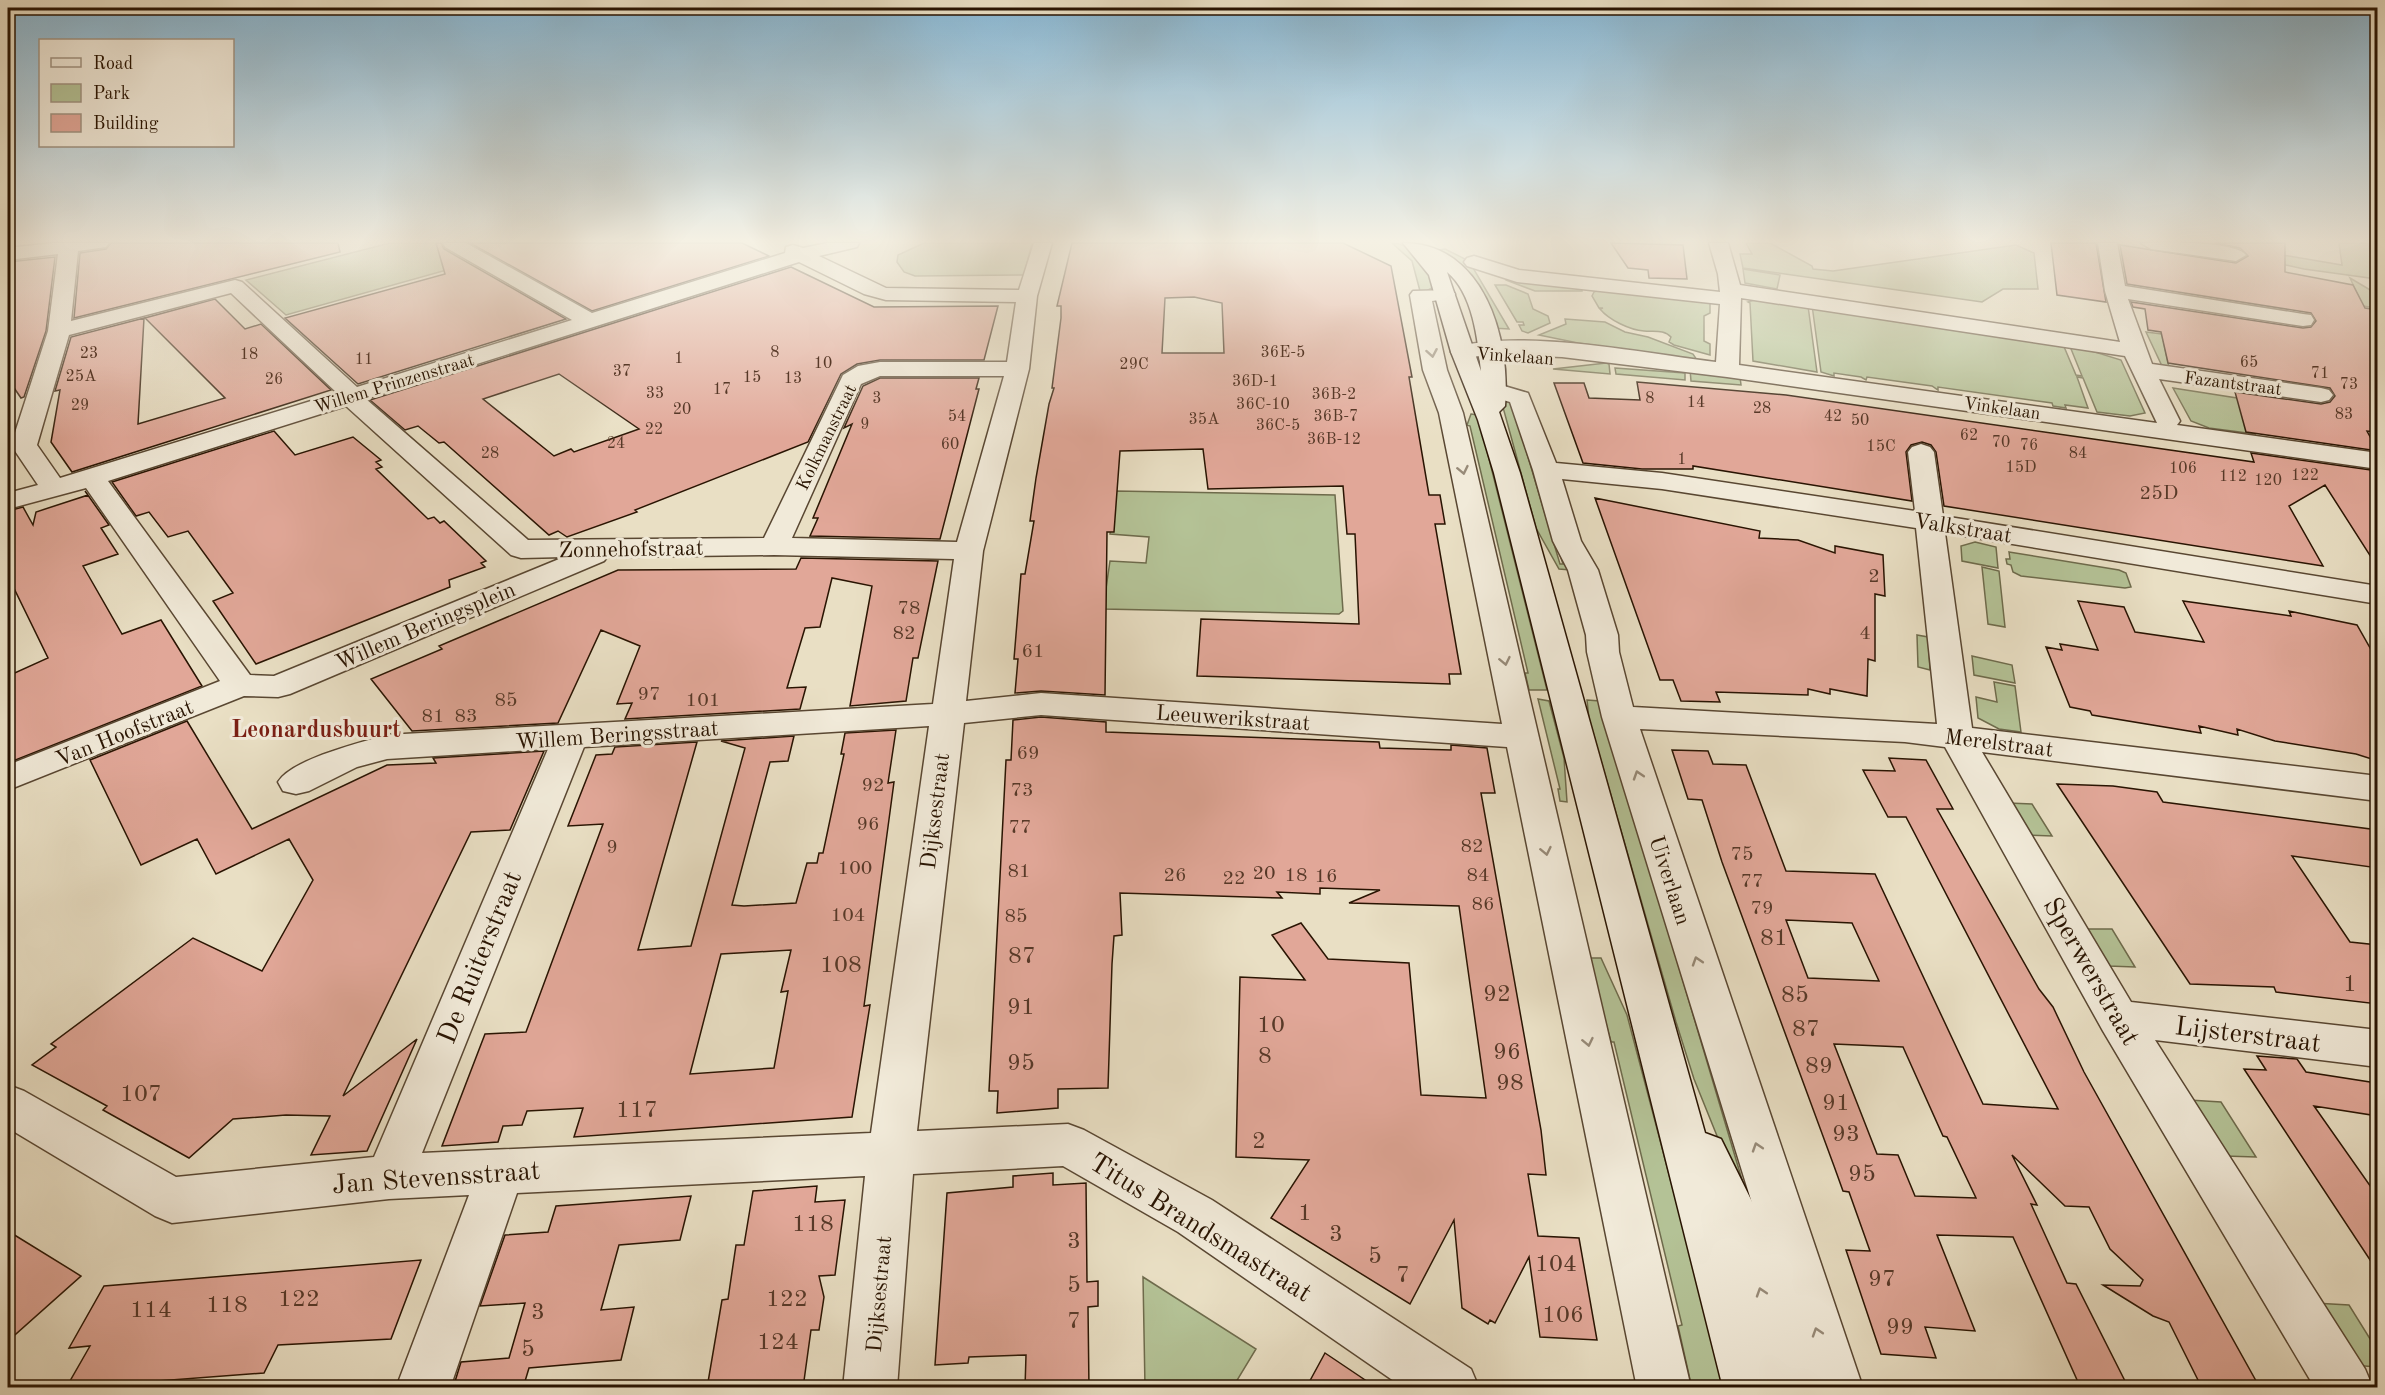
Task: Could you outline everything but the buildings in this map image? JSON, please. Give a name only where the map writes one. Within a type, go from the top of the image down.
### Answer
[{"type":"street","points":[[52,487],[24,445],[59,331],[62,308]]},
{"type":"street","name":"Zonnehofstraat","points":[[59,331],[149,308]]},
{"type":"street","name":"Zonnehofstraat","points":[[259,308],[344,386],[359,406],[439,480],[521,549],[606,550],[774,546],[969,551]]},
{"type":"street","points":[[568,308],[590,321]]},
{"type":"street","name":"Willem Prinzenstraat","points":[[8,501],[52,487],[92,478],[631,308]]},
{"type":"street","name":"Dijksestraat","points":[[870,1388],[891,1154],[946,714],[969,551],[1017,369],[1026,308]]},
{"type":"street","points":[[1423,308],[1435,370],[1479,406]]},
{"type":"street","points":[[1449,308],[1479,406],[1673,1092],[1750,1388]]},
{"type":"street","points":[[1479,308],[1491,352],[1479,406],[1521,737],[1664,1388]]},
{"type":"street","points":[[1727,370],[1730,308]]},
{"type":"street","points":[[1812,308],[2139,361]]},
{"type":"street","name":"Fazantstraat","points":[[2121,308],[2139,361],[2168,421]]},
{"type":"street","points":[[2226,308],[2303,320]]},
{"type":"street","name":"Vinkelaan","points":[[1462,352],[1491,352],[1520,359],[1627,358],[2378,461]]},
{"type":"street","name":"Fazantstraat","points":[[2139,361],[2215,382],[2241,381],[2321,395]]},
{"type":"street","name":"Kolkmanstraat","points":[[774,546],[851,380],[857,375],[880,369],[1017,369]]},
{"type":"street","name":"Uiverlaan","points":[[1479,406],[1520,398],[1546,470],[1567,542],[1584,570],[1602,635],[1603,652],[1619,717],[1836,1388]]},
{"type":"street","name":"Sperwerstraat","points":[[1921,452],[1956,737],[2118,1018],[2346,1388]]},
{"type":"street","name":"Valkstraat","points":[[1546,470],[1673,483],[2378,595]]},
{"type":"street","points":[[92,478],[240,685]]},
{"type":"street","name":"Willem Beringsplein","points":[[240,685],[278,687],[606,550]]},
{"type":"street","name":"Van Hoofstraat","points":[[8,778],[240,685]]},
{"type":"street","name":"Leeuwerikstraat","points":[[946,714],[1041,704],[1521,737]]},
{"type":"street","name":"Willem Beringsstraat","points":[[296,782],[345,759],[386,747],[570,738],[946,714]]},
{"type":"street","name":"Merelstraat","points":[[1619,717],[1905,730],[2378,789]]},
{"type":"street","name":"De Ruiterstraat","points":[[389,1176],[570,738]]},
{"type":"street","name":"Lijsterstraat","points":[[2118,1018],[2378,1049]]},
{"type":"street","points":[[1673,1092],[1741,1230],[1793,1388]]},
{"type":"street","name":"Jan Stevensstraat","points":[[8,1105],[172,1200],[389,1176],[891,1154]]},
{"type":"street","name":"Titus Brandsmastraat","points":[[891,1154],[1068,1145],[1195,1216],[1452,1388]]},
{"type":"street","points":[[423,1388],[501,1172]]},
{"type":"green space","points":[[278,308],[311,308],[286,315]]},
{"type":"green space","points":[[1480,308],[1497,308],[1509,329],[1492,328]]},
{"type":"green space","points":[[1509,308],[1533,308],[1548,316],[1550,323],[1528,333],[1522,331],[1519,325],[1524,325],[1523,322],[1517,322]]},
{"type":"green space","points":[[1710,308],[1710,313],[1704,316],[1704,341],[1710,344],[1710,355],[1674,345],[1669,342],[1671,337],[1665,333],[1638,330],[1614,321],[1600,309]]},
{"type":"green space","points":[[1750,308],[1808,308],[1817,372],[1753,361]]},
{"type":"green space","points":[[1812,308],[1833,308],[2062,342],[2076,375],[2082,376],[2069,344],[2121,360],[2145,413],[2130,416],[2097,412],[2083,378],[2077,377],[2088,408],[2065,405],[2066,408],[2053,406],[2052,403],[1938,387],[1938,390],[1932,386],[1867,377],[1866,380],[1861,377],[1834,373],[1834,376],[1821,372]]},
{"type":"green space","points":[[1565,319],[1605,322],[1625,332],[1648,337],[1693,354],[1697,360],[1578,343],[1539,335],[1566,324]]},
{"type":"green space","points":[[2146,332],[2162,334],[2169,367],[2162,366]]},
{"type":"green space","points":[[1609,364],[1610,374],[1553,369]]},
{"type":"green space","points":[[1615,368],[1685,373],[1685,380],[1616,374]]},
{"type":"green space","points":[[1690,369],[1740,377],[1741,385],[1691,381]]},
{"type":"green space","points":[[2173,388],[2237,398],[2255,434],[2209,428],[2191,421]]},
{"type":"green space","points":[[1501,400],[1511,400],[1560,564],[1563,564],[1555,539],[1570,570],[1559,569],[1536,528]]},
{"type":"green space","points":[[1471,414],[1478,415],[1547,690],[1529,690],[1525,673],[1528,673],[1470,426],[1467,425]]},
{"type":"green space","points":[[1115,491],[1335,495],[1343,611],[1339,614],[1103,609],[1110,561],[1146,563],[1149,537],[1110,534]]},
{"type":"green space","points":[[1975,542],[1996,547],[1998,568],[1962,561],[1961,546]]},
{"type":"green space","points":[[2009,552],[2119,570],[2126,573],[2131,587],[2021,576],[2013,572],[2011,565],[2007,564],[2006,559],[2010,559]]},
{"type":"green space","points":[[1982,567],[1999,571],[2005,627],[1988,624]]},
{"type":"green space","points":[[1917,635],[1928,637],[1930,670],[1918,667]]},
{"type":"green space","points":[[1972,656],[2012,665],[2015,683],[1974,675]]},
{"type":"green space","points":[[1994,682],[2015,686],[2021,732],[1999,729],[1978,718],[1976,697],[1997,702]]},
{"type":"green space","points":[[1538,699],[1549,701],[1564,758],[1567,802],[1560,801],[1558,789],[1560,789]]},
{"type":"green space","points":[[1587,700],[1600,701],[1748,1200],[1749,1215],[1694,1079],[1676,1022],[1589,719]]},
{"type":"green space","points":[[2008,803],[2032,804],[2052,836],[2027,835]]},
{"type":"green space","points":[[2084,929],[2112,929],[2135,967],[2108,966]]},
{"type":"green space","points":[[1583,958],[1601,958],[1627,1015],[1725,1387],[1693,1387],[1691,1384],[1678,1326],[1682,1325],[1614,1042],[1611,1042],[1597,991]]},
{"type":"green space","points":[[2189,1100],[2221,1102],[2256,1157],[2224,1156]]},
{"type":"green space","points":[[1143,1277],[1256,1349],[1233,1387],[1145,1387]]},
{"type":"green space","points":[[2314,1303],[2349,1305],[2377,1350],[2377,1367],[2352,1365]]},
{"type":"district","name":"Leonardusbuurt","points":[[316,729]]}]
